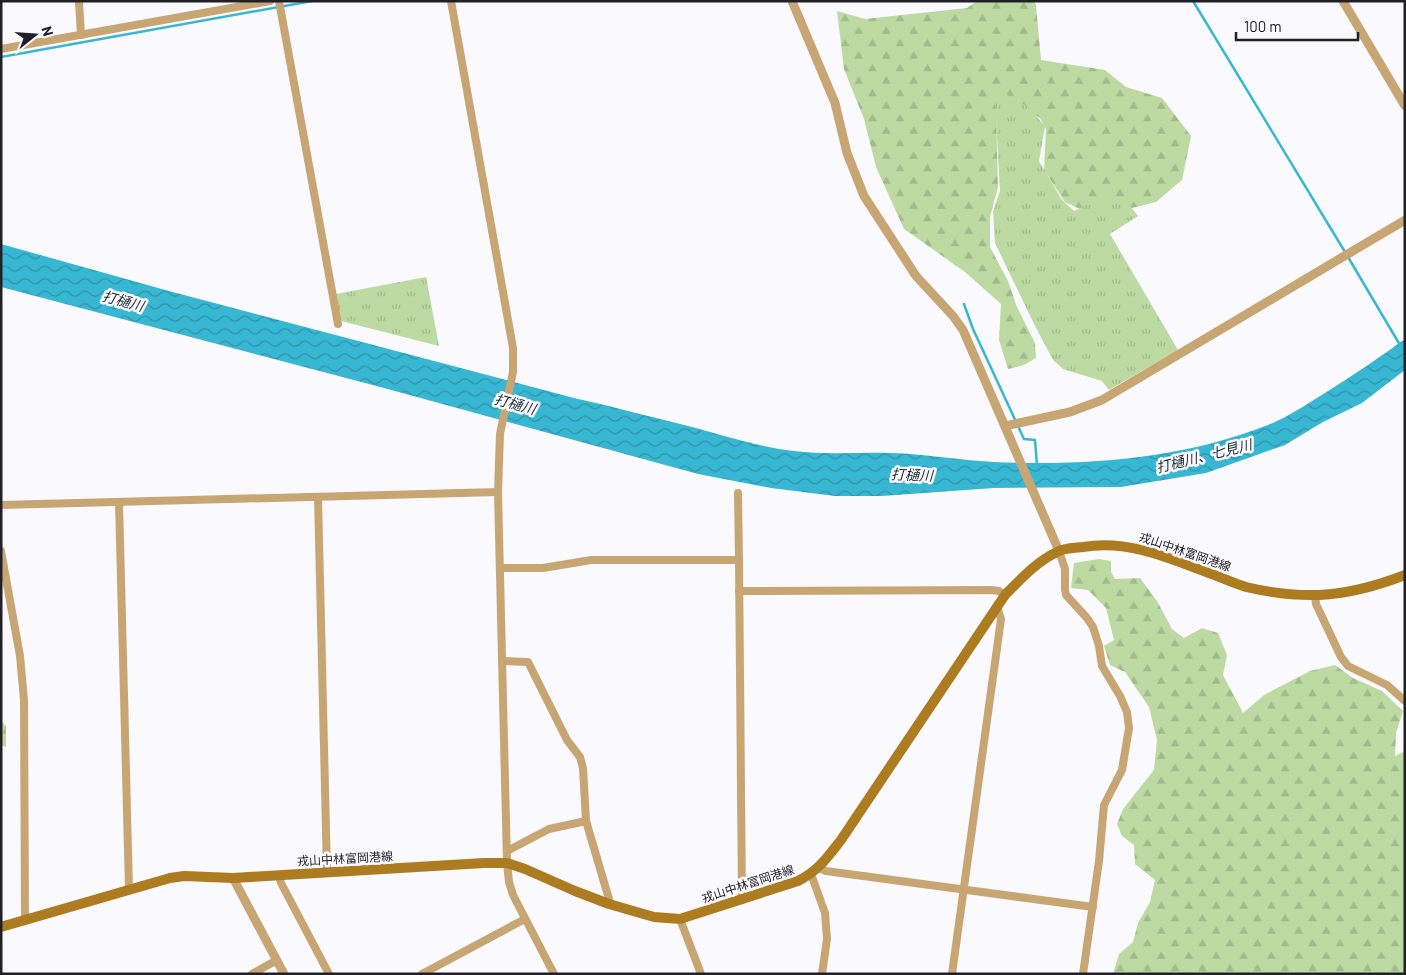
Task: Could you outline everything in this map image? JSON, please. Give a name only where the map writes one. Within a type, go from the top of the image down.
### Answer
[{"type":"main road","name":"戎山中林富岡港線","points":[[1,927],[129,889],[184,876],[233,878],[507,863],[609,904],[654,916],[680,919],[798,881],[815,871],[841,840],[1005,595],[1029,570],[1059,550],[1095,544],[1119,544],[1146,550],[1244,586],[1285,594],[1315,596],[1347,593],[1378,585],[1405,574]]},
{"type":"street","points":[[79,1],[82,35]]},
{"type":"street","points":[[1,49],[270,1]]},
{"type":"street","points":[[279,1],[338,324]]},
{"type":"street","points":[[451,1],[514,348],[513,372],[501,429],[498,492],[509,882],[513,895],[554,974]]},
{"type":"street","points":[[792,1],[835,103],[847,153],[864,196],[916,276],[954,316],[963,330],[1059,550],[1065,569],[1066,595],[1087,618],[1092,627],[1099,646],[1102,666],[1120,696],[1126,712],[1129,728],[1122,770],[1104,805],[1102,844],[1083,974]]},
{"type":"street","points":[[1343,1],[1405,106]]},
{"type":"street","points":[[1005,426],[1070,412],[1102,400],[1405,220]]},
{"type":"street","points":[[1,504],[318,498],[498,492]]},
{"type":"street","points":[[738,493],[742,900]]},
{"type":"street","points":[[318,498],[327,872]]},
{"type":"street","points":[[119,502],[129,889]]},
{"type":"street","points":[[1,551],[17,636],[24,700],[24,919]]},
{"type":"street","points":[[500,568],[543,568],[591,560],[738,560]]},
{"type":"street","points":[[739,591],[991,590],[999,591],[1005,595]]},
{"type":"street","points":[[1315,596],[1316,604],[1337,648],[1348,666],[1387,685],[1405,701]]},
{"type":"street","points":[[952,974],[962,890],[1001,619],[997,607]]},
{"type":"street","points":[[503,661],[528,662],[567,740],[580,757],[583,768],[586,822],[609,904]]},
{"type":"street","points":[[507,851],[549,829],[586,822]]},
{"type":"street","points":[[822,974],[827,939],[825,913],[815,871],[1093,907]]},
{"type":"street","points":[[279,875],[281,883],[329,974]]},
{"type":"street","points":[[233,878],[284,974]]},
{"type":"street","points":[[422,974],[525,919]]},
{"type":"street","points":[[680,919],[702,974]]},
{"type":"street","points":[[252,974],[277,960]]},
{"type":"green space","points":[[977,1],[1034,1],[1036,5],[1041,60],[1105,70],[1126,87],[1162,98],[1191,136],[1182,180],[1156,202],[1132,208],[1080,209],[1065,202],[1044,170],[1046,129],[1040,118],[1010,102],[996,109],[998,187],[990,217],[990,247],[1008,281],[1017,307],[1035,343],[1036,358],[1024,365],[1008,369],[999,340],[1001,304],[965,272],[904,229],[876,167],[864,119],[844,69],[837,11],[865,19],[967,8]]},
{"type":"green space","points":[[1002,91],[1028,107],[1045,126],[1039,161],[1062,200],[1074,211],[1094,201],[1126,201],[1138,216],[1110,234],[1178,350],[1109,390],[1102,381],[1063,369],[1053,360],[995,243],[993,211],[1000,191],[995,101]]},
{"type":"green space","points":[[426,277],[439,346],[341,321],[336,294]]},
{"type":"green space","points":[[1099,559],[1111,561],[1111,572],[1115,579],[1140,578],[1157,601],[1172,629],[1184,638],[1202,628],[1218,633],[1227,655],[1223,675],[1243,713],[1264,695],[1310,671],[1335,665],[1353,678],[1382,691],[1403,711],[1396,733],[1395,756],[1405,751],[1405,974],[1113,974],[1119,954],[1133,942],[1138,923],[1150,902],[1155,880],[1135,864],[1134,845],[1122,836],[1117,824],[1123,809],[1154,770],[1157,740],[1149,707],[1125,672],[1110,665],[1104,646],[1114,640],[1106,608],[1088,590],[1071,588],[1074,563]]},
{"type":"green space","points":[[1,721],[6,726],[6,747],[1,745]]},
{"type":"water","points":[[1,244],[169,291],[574,398],[757,444],[806,452],[903,454],[1029,463],[1064,463],[1133,458],[1202,446],[1235,437],[1275,422],[1335,387],[1405,339],[1405,370],[1362,403],[1323,422],[1285,445],[1206,473],[1121,487],[994,488],[882,496],[835,496],[771,488],[698,474],[384,388],[1,287]]},
{"type":"waterway","points":[[1,57],[312,1]]},
{"type":"waterway","points":[[1193,1],[1345,252]]},
{"type":"waterway","points":[[1348,257],[1400,345]]},
{"type":"waterway","points":[[964,304],[973,329],[1024,439],[1035,440],[1037,465]]},
{"type":"water label","name":"打樋川","points":[[123,301]]},
{"type":"water label","name":"打樋川","points":[[515,404]]},
{"type":"water label","name":"打樋川、七見川","points":[[1204,456]]},
{"type":"water label","name":"打樋川","points":[[912,475]]}]
